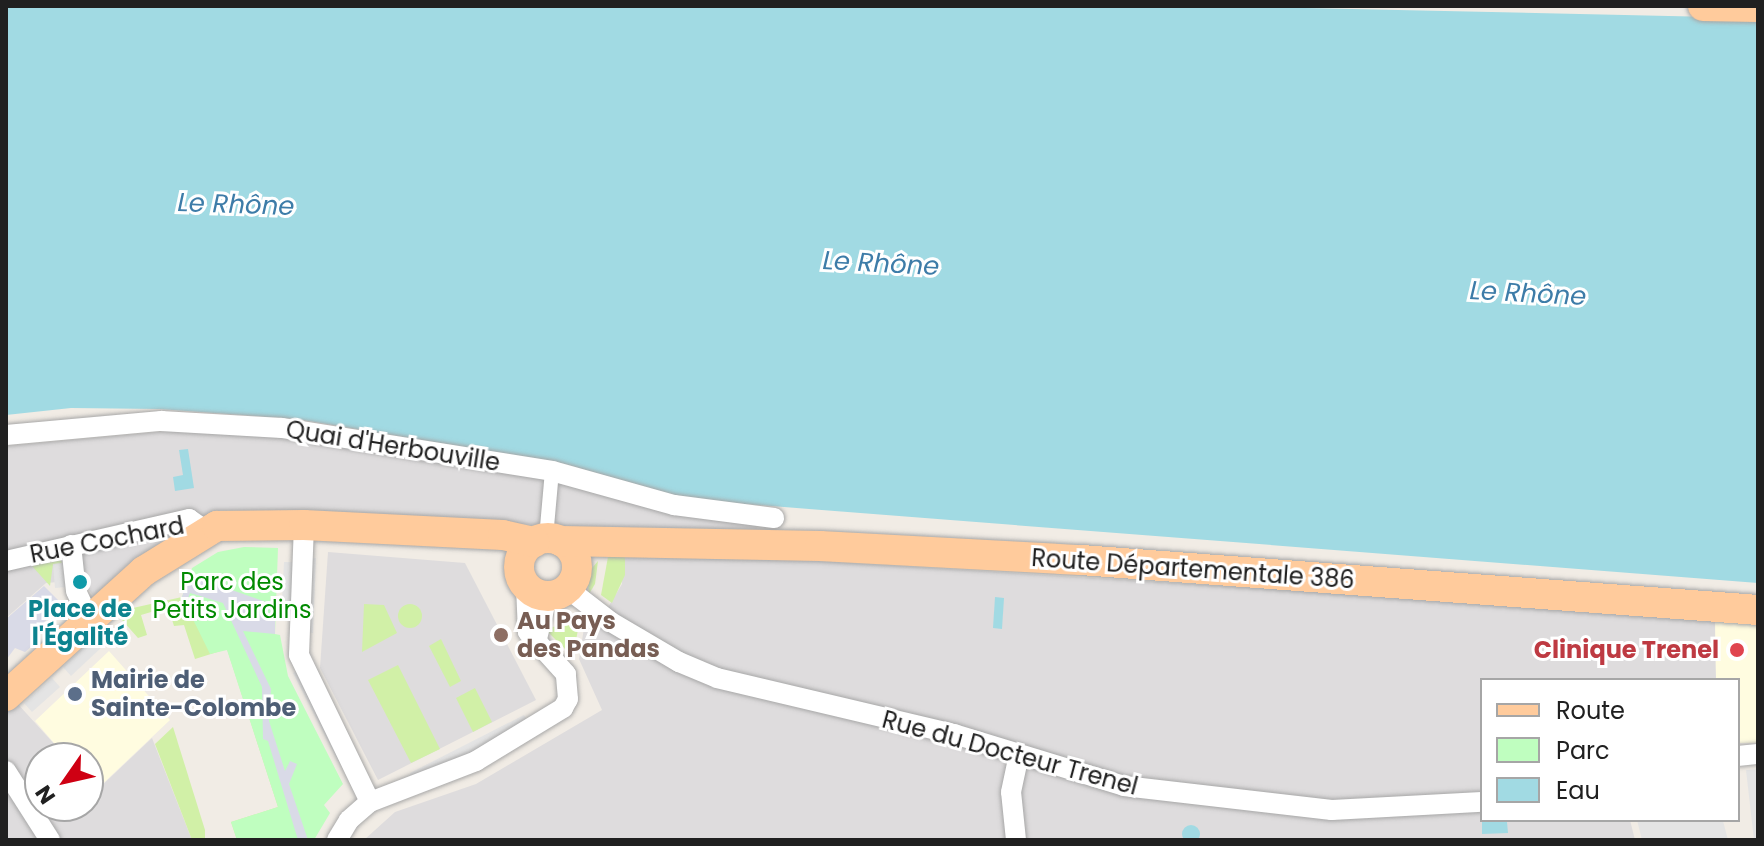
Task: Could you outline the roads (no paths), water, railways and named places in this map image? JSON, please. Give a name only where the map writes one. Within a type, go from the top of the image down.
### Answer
[{"type":"main road","points":[[1703,6],[1758,7]]},
{"type":"main road","name":"Route Départementale 386","points":[[6,696],[144,571],[206,531],[230,523],[547,540],[1081,560],[1758,610]]},
{"type":"main road","points":[[473,535],[548,582]]},
{"type":"main road","points":[[547,540],[574,553],[548,582],[523,553],[547,540]]},
{"type":"main road","points":[[548,582],[627,542]]},
{"type":"street","name":"Quai d'Herbouville","points":[[6,435],[161,421],[282,428],[552,471],[674,505],[774,518]]},
{"type":"street","points":[[547,540],[552,471]]},
{"type":"street","name":"Rue Cochard","points":[[6,561],[189,519],[206,531]]},
{"type":"street","points":[[304,525],[299,655],[370,802]]},
{"type":"street","points":[[71,545],[76,591],[89,619]]},
{"type":"street","points":[[337,840],[349,820],[370,802],[476,761],[563,708],[568,699],[566,674],[536,643],[525,618],[548,582]]},
{"type":"street","name":"Rue du Docteur Trenel","points":[[548,582],[679,662],[717,678],[1019,755],[1124,786],[1332,810],[1480,802]]},
{"type":"street","points":[[1016,840],[1011,792],[1019,755]]},
{"type":"street","points":[[6,771],[50,840]]},
{"type":"water","name":"Le Rhône","points":[[6,6],[1218,6],[1758,18],[1758,583],[732,503],[674,496],[565,464],[297,419],[159,409],[71,408],[6,415]]},
{"type":"water","points":[[188,449],[194,488],[175,491],[173,477],[183,475],[179,450]]},
{"type":"water","points":[[995,597],[1004,598],[1002,629],[993,628]]},
{"type":"water","points":[[1482,822],[1507,822],[1508,833],[1482,834]]},
{"type":"water","points":[[1191,825],[1200,834],[1191,843],[1182,834]]},
{"type":"place","name":"Place de l'Égalité","points":[[80,582]]},
{"type":"place","name":"Au Pays des Pandas","points":[[501,635]]},
{"type":"place","name":"Clinique Trenel","points":[[1737,650]]},
{"type":"place","name":"Mairie de Sainte-Colombe","points":[[75,694]]},
{"type":"park label","name":"Parc des Petits Jardins","points":[[232,596]]}]
